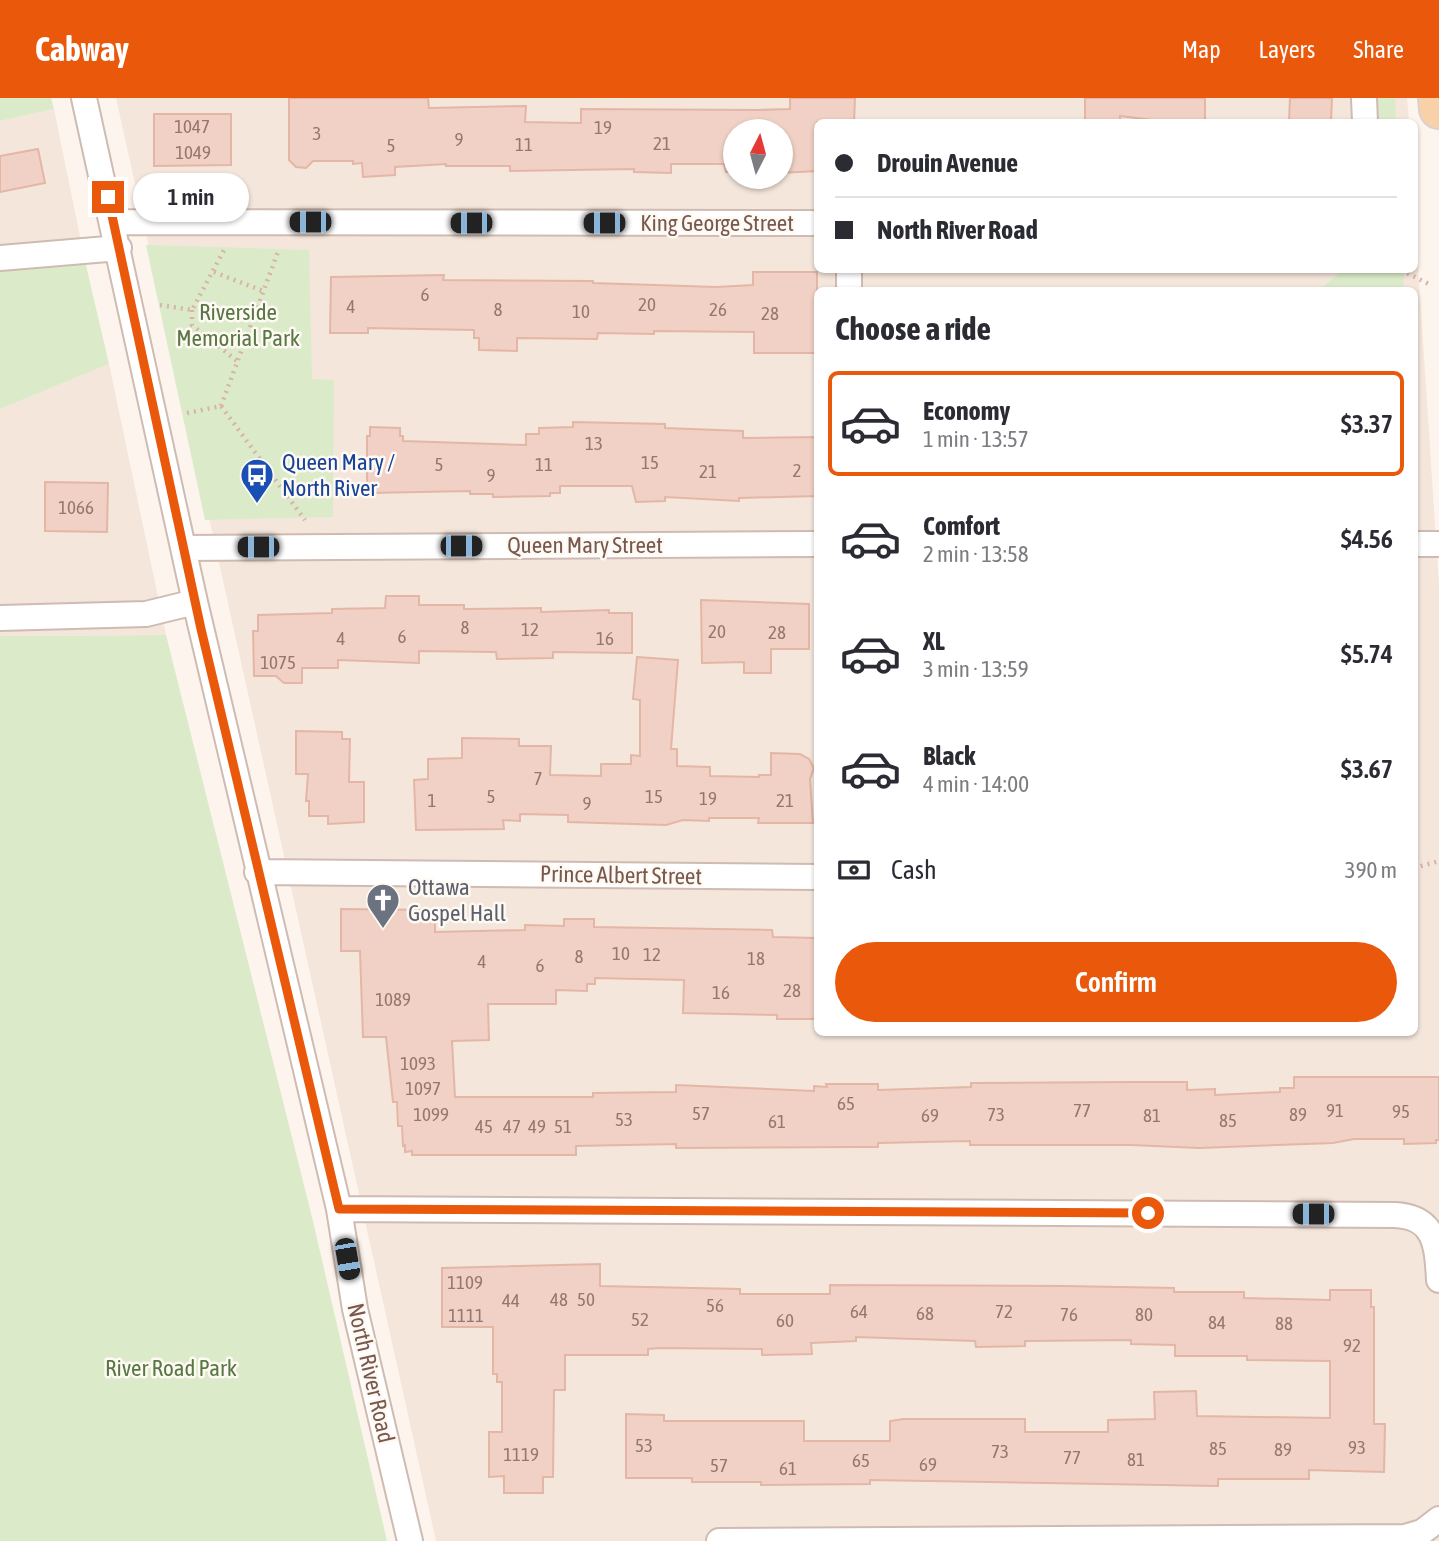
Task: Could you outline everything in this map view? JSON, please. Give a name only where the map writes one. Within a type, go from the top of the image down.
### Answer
[{"type":"main road","points":[[1438,98],[1439,109]]},
{"type":"street","name":"North River Road","points":[[84,98],[257,872],[339,1209],[355,1309],[410,1541]]},
{"type":"street","points":[[1364,98],[1365,119]]},
{"type":"street","name":"King George Street","points":[[113,222],[814,223]]},
{"type":"street","points":[[0,258],[119,248]]},
{"type":"street","name":"Queen Mary Street","points":[[184,548],[814,544]]},
{"type":"street","points":[[1418,544],[1439,544]]},
{"type":"street","points":[[0,618],[146,614],[195,601]]},
{"type":"street","name":"Prince Albert Street","points":[[257,872],[814,877]]},
{"type":"street","points":[[339,1209],[1395,1214],[1410,1216],[1427,1227],[1435,1246],[1439,1280]]},
{"type":"street","points":[[719,1541],[1405,1537],[1423,1532],[1439,1519]]},
{"type":"path","points":[[221,406],[290,222]]},
{"type":"path","points":[[225,249],[192,310],[192,325],[237,361]]},
{"type":"path","points":[[214,272],[263,291]]},
{"type":"path","points":[[1407,273],[1429,284]]},
{"type":"path","points":[[160,305],[192,310]]},
{"type":"path","points":[[187,413],[221,406]]},
{"type":"path","points":[[221,406],[305,520]]},
{"type":"path","points":[[1418,867],[1439,861]]},
{"type":"shaded area","points":[[116,98],[1407,98],[1409,119],[814,119],[814,273],[1418,273],[1418,266],[1439,586],[1439,1541],[436,1541]]},
{"type":"shaded area","points":[[54,109],[85,261],[0,272],[0,121]]},
{"type":"shaded area","points":[[109,364],[166,635],[0,636],[0,409]]},
{"type":"green space","points":[[0,98],[51,98],[54,109],[0,121]]},
{"type":"green space","points":[[1370,98],[1395,98],[1396,119],[1372,119]]},
{"type":"green space","name":"Riverside Memorial Park","points":[[146,245],[309,250],[312,379],[334,380],[333,517],[205,520]]},
{"type":"green space","points":[[85,261],[109,364],[0,409],[0,272]]},
{"type":"green space","points":[[1339,273],[1403,273],[1404,287],[1323,287]]},
{"type":"green space","name":"River Road Park","points":[[166,635],[312,1217],[387,1541],[0,1541],[0,636]]},
{"type":"building","points":[[289,98],[428,98],[429,108],[526,106],[525,122],[581,123],[581,109],[790,109],[790,98],[855,98],[854,119],[814,119],[814,171],[793,172],[793,119],[723,119],[723,164],[671,164],[671,173],[634,172],[634,169],[510,171],[510,166],[446,164],[395,167],[395,175],[363,177],[362,163],[353,164],[353,161],[313,161],[306,168],[296,167],[289,160]]},
{"type":"building","points":[[1085,98],[1205,98],[1205,119],[1144,119],[1120,116],[1120,119],[1085,119]]},
{"type":"building","points":[[1290,98],[1332,98],[1331,119],[1289,119]]},
{"type":"building","points":[[154,114],[231,114],[231,165],[154,166]]},
{"type":"building","points":[[38,149],[45,183],[0,192],[0,156]]},
{"type":"building","points":[[753,272],[817,273],[817,287],[814,287],[814,353],[754,353],[754,332],[654,331],[654,334],[598,333],[597,339],[517,338],[517,351],[479,350],[479,338],[474,338],[474,330],[368,328],[368,333],[330,333],[331,277],[444,275],[443,280],[593,281],[716,287],[753,285]]},
{"type":"building","points":[[573,422],[665,424],[665,428],[743,431],[743,438],[814,437],[814,496],[739,498],[739,501],[665,497],[665,501],[636,502],[632,486],[560,486],[560,493],[550,493],[550,496],[493,497],[493,494],[470,494],[470,491],[369,493],[367,489],[367,436],[370,436],[370,427],[400,428],[403,441],[526,445],[526,434],[539,434],[539,428],[573,427]]},
{"type":"building","points":[[45,482],[108,483],[107,532],[45,531]]},
{"type":"building","points":[[386,596],[419,596],[419,605],[464,605],[464,609],[541,608],[541,612],[609,610],[609,613],[632,613],[632,653],[553,652],[553,658],[497,659],[496,652],[419,651],[419,663],[338,660],[338,668],[302,668],[302,683],[284,683],[276,676],[254,676],[253,631],[258,631],[258,615],[385,608]]},
{"type":"building","points":[[701,600],[809,604],[809,649],[771,649],[771,673],[744,673],[744,662],[702,663]]},
{"type":"building","points":[[637,657],[678,660],[671,749],[677,749],[677,766],[710,767],[710,776],[759,777],[771,775],[771,753],[800,754],[809,759],[814,768],[810,779],[813,823],[758,823],[759,818],[709,818],[709,821],[683,820],[666,825],[568,822],[568,815],[520,814],[520,821],[503,820],[504,829],[416,830],[414,780],[428,779],[428,759],[462,758],[462,738],[519,739],[519,746],[551,746],[550,775],[601,776],[601,764],[631,764],[631,755],[640,756],[640,700],[633,699]]},
{"type":"building","points":[[296,731],[342,732],[342,739],[350,739],[349,782],[364,782],[364,822],[328,824],[328,816],[309,816],[309,801],[306,801],[308,774],[296,774]]},
{"type":"building","points":[[341,909],[435,910],[435,932],[525,930],[525,925],[564,926],[564,919],[594,919],[594,927],[772,930],[773,937],[814,938],[814,1019],[777,1019],[777,1015],[683,1013],[684,980],[595,978],[595,984],[587,984],[587,991],[556,990],[556,1004],[488,1004],[489,1040],[452,1041],[455,1097],[593,1097],[593,1093],[676,1092],[676,1085],[814,1091],[814,1086],[827,1087],[826,1084],[878,1084],[878,1090],[971,1087],[971,1083],[1131,1082],[1187,1082],[1187,1090],[1215,1089],[1215,1095],[1280,1092],[1280,1088],[1294,1088],[1294,1077],[1439,1077],[1439,1140],[1436,1140],[1436,1143],[1404,1144],[1404,1139],[1354,1139],[1333,1143],[1199,1148],[1131,1145],[970,1145],[970,1141],[878,1143],[878,1147],[676,1148],[676,1144],[576,1146],[576,1155],[412,1155],[412,1151],[405,1152],[402,1126],[398,1126],[397,1102],[393,1102],[386,1037],[363,1037],[360,951],[341,951]]},
{"type":"building","points":[[600,1264],[600,1286],[740,1289],[740,1294],[830,1294],[830,1285],[1065,1286],[1174,1288],[1174,1292],[1244,1292],[1244,1298],[1330,1300],[1330,1290],[1371,1290],[1371,1307],[1374,1307],[1374,1424],[1385,1424],[1384,1472],[1309,1470],[1309,1479],[1218,1479],[1218,1486],[870,1480],[870,1484],[761,1485],[761,1482],[692,1482],[692,1478],[626,1478],[626,1414],[664,1415],[664,1421],[804,1421],[804,1441],[890,1441],[890,1421],[903,1419],[1025,1419],[1025,1432],[1108,1432],[1108,1420],[1155,1419],[1154,1392],[1196,1391],[1197,1416],[1330,1418],[1330,1361],[1247,1360],[1247,1356],[1175,1356],[1175,1345],[1131,1344],[1131,1340],[1025,1341],[1025,1346],[976,1347],[975,1341],[856,1337],[856,1341],[811,1343],[812,1354],[762,1355],[762,1349],[660,1348],[648,1349],[648,1355],[565,1355],[565,1390],[554,1390],[553,1477],[543,1477],[543,1493],[504,1493],[504,1476],[489,1477],[489,1432],[502,1432],[502,1382],[497,1382],[497,1374],[493,1374],[493,1327],[442,1327],[442,1268]]},
{"type":"place","name":"Queen Mary / North River","points":[[257,505]]},
{"type":"place","name":"Ottawa Gospel Hall","points":[[383,930]]},
{"type":"route","points":[[108,197],[201,629],[339,1209],[1148,1213]]}]
